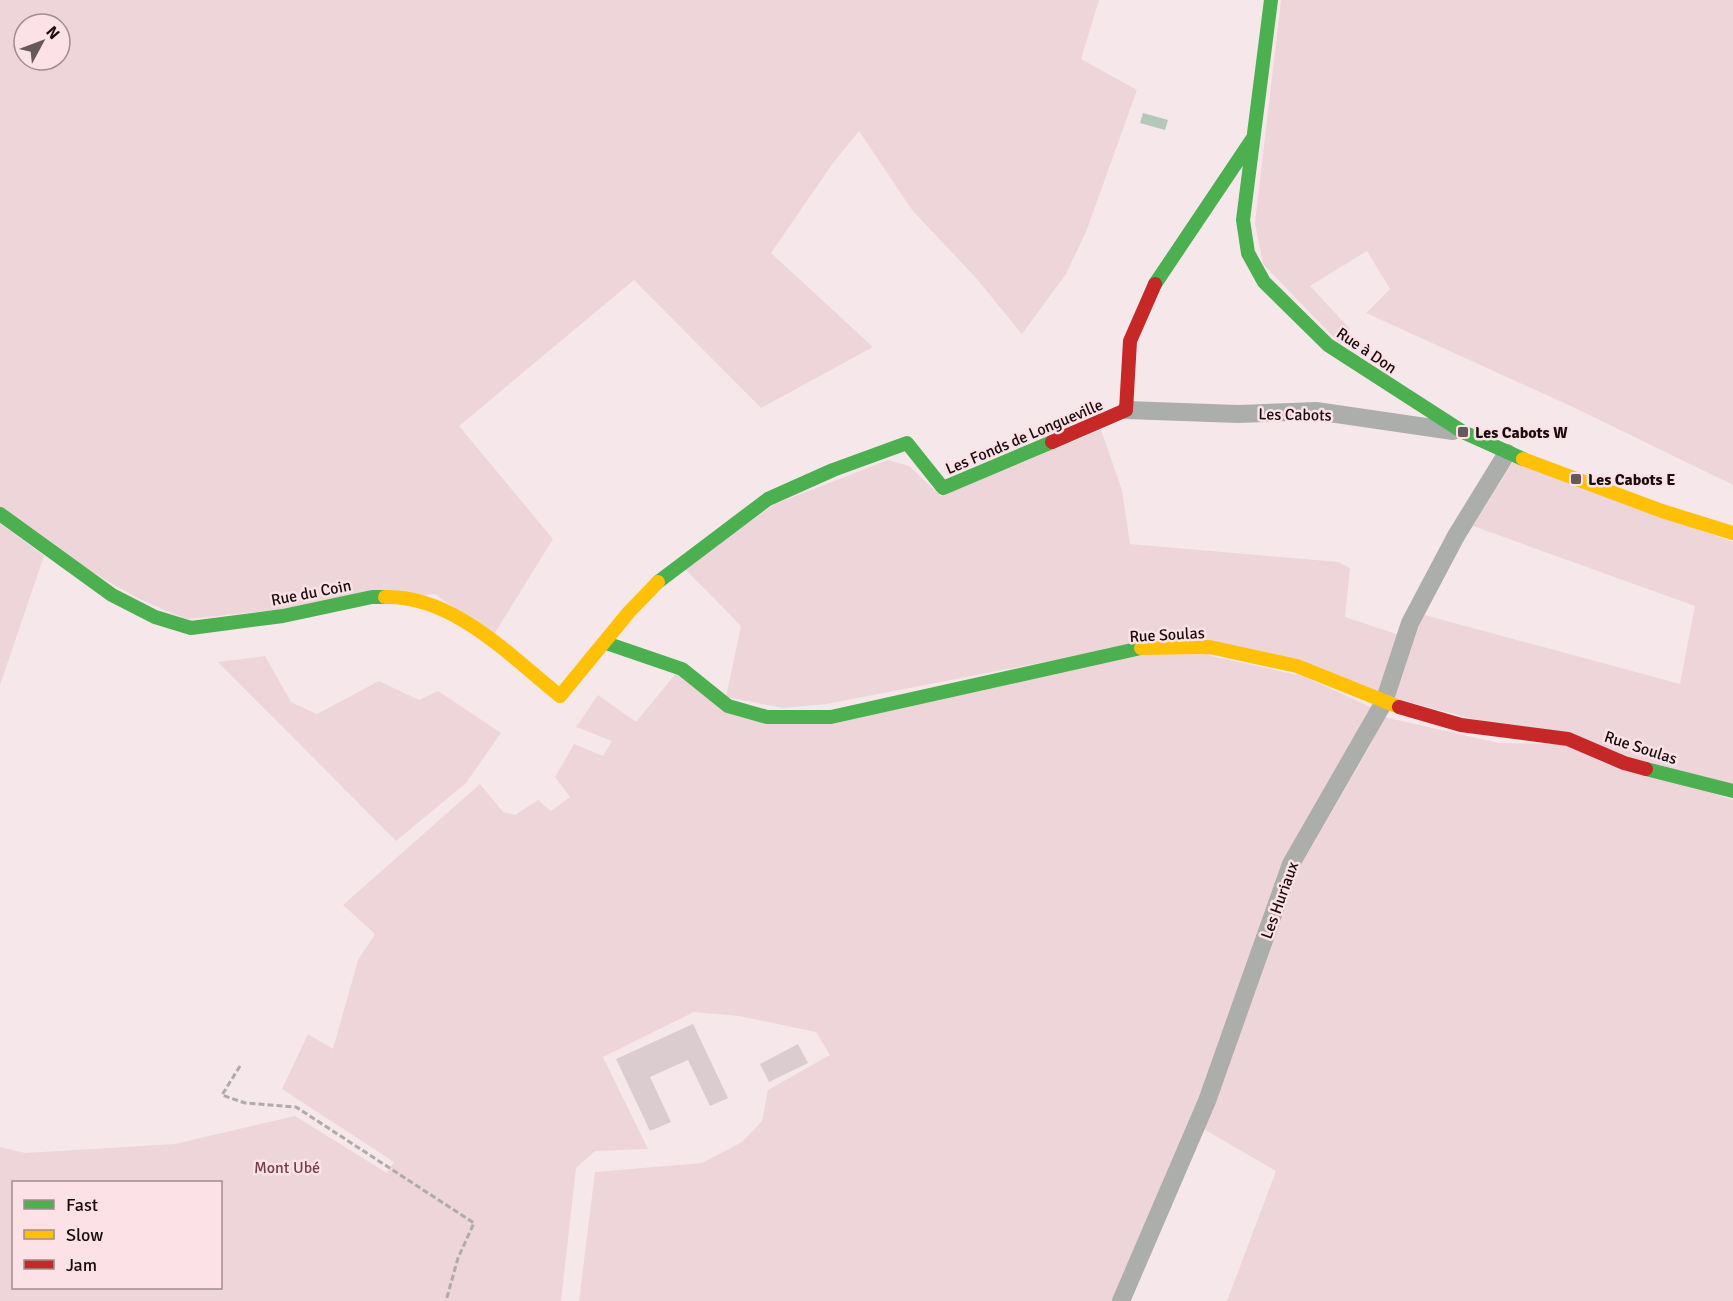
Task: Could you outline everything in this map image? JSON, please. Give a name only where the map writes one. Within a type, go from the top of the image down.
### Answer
[{"type":"street","name":"Rue à Don","points":[[1271,0],[1243,220],[1248,253],[1264,282],[1328,345],[1463,432],[1507,453],[1662,511],[1733,533]]},
{"type":"street","name":"Les Fonds de Longueville","points":[[606,643],[629,612],[659,581],[768,499],[833,470],[907,443],[942,488],[1126,410],[1130,340],[1157,279],[1253,138]]},
{"type":"street","name":"Les Cabots","points":[[1126,410],[1238,414],[1316,411],[1463,432]]},
{"type":"street","name":"Les Huriaux","points":[[1121,1301],[1207,1101],[1291,864],[1384,702],[1410,623],[1456,536],[1507,453]]},
{"type":"street","name":"Rue du Coin","points":[[0,513],[112,595],[155,617],[191,628],[283,616],[372,597],[407,596],[440,608],[470,625],[560,696],[606,643]]},
{"type":"street","name":"Rue Soulas","points":[[606,643],[682,669],[728,706],[767,717],[831,717],[1142,648],[1210,647],[1297,666],[1384,702],[1461,725],[1568,739],[1624,763],[1733,791]]},
{"type":"path","points":[[240,1066],[222,1095],[245,1102],[297,1107],[474,1223],[458,1258],[447,1301]]},
{"type":"green space","points":[[0,0],[1099,0],[1081,59],[1137,90],[1086,232],[1066,274],[1022,334],[976,278],[912,210],[859,131],[833,163],[771,253],[873,347],[761,408],[634,280],[459,426],[553,539],[493,636],[435,594],[188,619],[138,598],[67,556],[0,509]]},
{"type":"green space","points":[[1281,0],[1733,0],[1733,485],[1575,408],[1366,313],[1390,289],[1367,251],[1310,286],[1350,329],[1340,344],[1263,264],[1255,223]]},
{"type":"green space","points":[[1101,430],[1122,490],[1130,544],[1338,562],[1350,568],[1345,617],[1399,635],[1378,693],[1148,642],[827,704],[783,708],[726,697],[741,626],[684,568],[775,504],[888,460],[909,466],[941,496]]},
{"type":"green space","points":[[1513,462],[1733,542],[1733,787],[1393,698],[1421,614],[1680,684],[1695,606],[1473,526]]},
{"type":"green space","points":[[0,523],[44,556],[0,685]]},
{"type":"green space","name":"Mont Ubé","points":[[1148,654],[1213,655],[1294,672],[1375,709],[1285,863],[1213,1063],[1117,1301],[579,1301],[595,1172],[702,1163],[742,1142],[762,1121],[768,1090],[830,1055],[816,1032],[739,1016],[694,1012],[603,1057],[648,1149],[595,1151],[576,1168],[561,1301],[0,1301],[0,1147],[25,1153],[175,1144],[295,1116],[387,1173],[394,1162],[282,1089],[308,1034],[333,1049],[358,960],[375,934],[343,905],[480,784],[503,812],[515,815],[538,800],[551,811],[570,797],[555,777],[574,744],[603,756],[612,741],[576,727],[598,695],[636,722],[677,672],[766,723]]},
{"type":"green space","points":[[265,656],[291,702],[317,714],[379,681],[419,700],[438,691],[501,733],[466,783],[396,841],[218,662]]},
{"type":"green space","points":[[1384,717],[1499,743],[1564,744],[1733,800],[1733,1301],[1227,1301],[1276,1171],[1202,1128],[1289,886],[1370,746]]},
{"type":"shaded area","points":[[1143,113],[1168,120],[1165,130],[1140,123]]},
{"type":"building","points":[[693,1024],[728,1098],[710,1106],[688,1060],[650,1077],[671,1122],[650,1131],[616,1059]]},
{"type":"building","points":[[798,1044],[808,1063],[769,1082],[760,1064]]},
{"type":"traffic: fast","points":[[1271,0],[1243,220],[1248,253],[1264,282],[1328,345],[1463,432],[1523,459]]},
{"type":"traffic: fast","points":[[1155,284],[1253,138]]},
{"type":"traffic: fast","points":[[658,582],[768,499],[833,470],[907,443],[943,488],[1052,442]]},
{"type":"traffic: fast","points":[[0,514],[112,595],[155,617],[191,628],[283,616],[372,597],[385,597]]},
{"type":"traffic: fast","points":[[606,643],[682,669],[728,706],[767,717],[831,717],[1141,648]]},
{"type":"traffic: fast","points":[[1646,769],[1733,791]]},
{"type":"traffic: slow","points":[[1523,459],[1662,511],[1733,533]]},
{"type":"traffic: slow","points":[[385,597],[410,599],[434,606],[457,617],[501,647],[560,696],[629,612],[658,582]]},
{"type":"traffic: slow","points":[[1141,648],[1210,647],[1297,666],[1399,707]]},
{"type":"traffic: jam","points":[[1052,442],[1126,410],[1130,341],[1155,284]]},
{"type":"traffic: jam","points":[[1399,707],[1461,725],[1568,739],[1624,763],[1646,769]]},
{"type":"place","name":"Les Cabots W","points":[[1463,432]]},
{"type":"place","name":"Les Cabots E","points":[[1576,479]]}]
